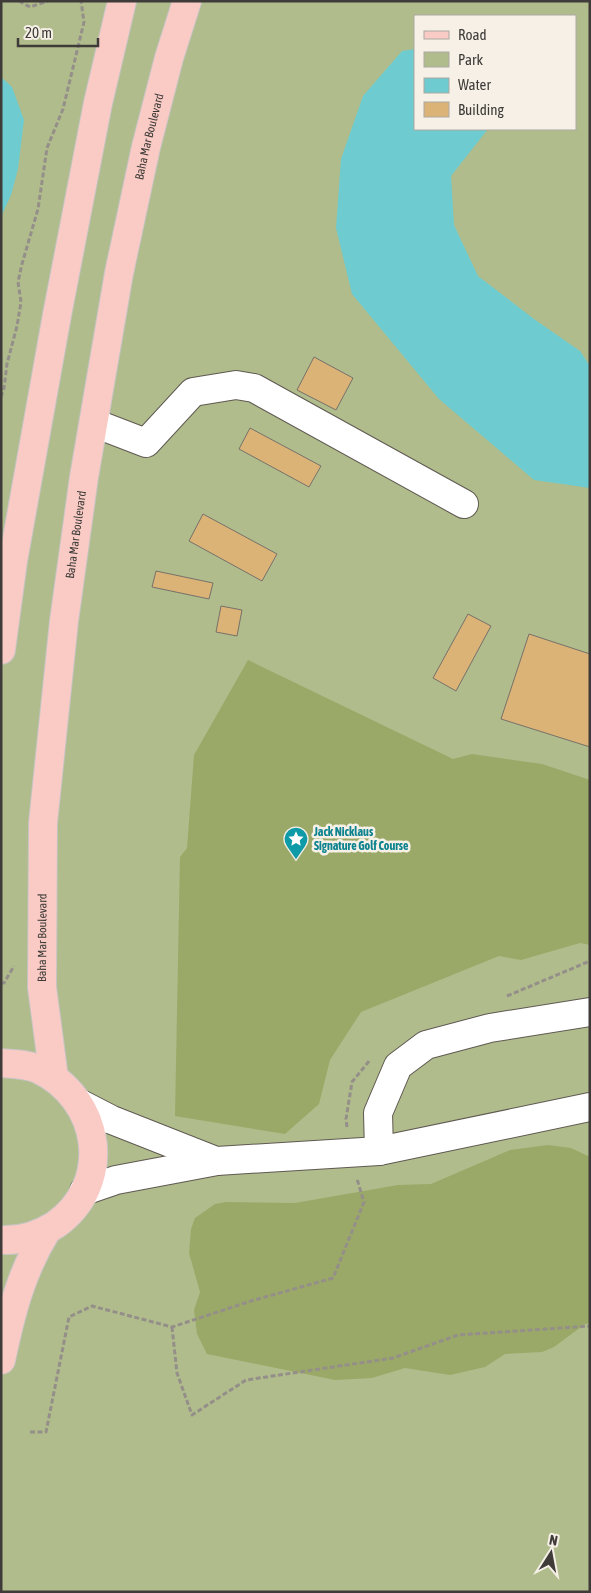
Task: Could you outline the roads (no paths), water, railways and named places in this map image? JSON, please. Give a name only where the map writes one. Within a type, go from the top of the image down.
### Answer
[{"type":"main road","points":[[1,650],[13,561],[57,315],[98,103],[122,1]]},
{"type":"main road","name":"Baha Mar Boulevard","points":[[54,1078],[42,988],[43,824],[64,621],[84,478],[119,274],[146,147],[169,58],[187,1]]},
{"type":"main road","points":[[1,1063],[19,1064],[37,1069],[54,1078],[68,1089],[79,1103],[88,1120],[94,1156],[91,1174],[84,1191],[75,1206],[62,1219],[47,1230],[29,1238],[1,1240]]},
{"type":"main road","points":[[1,1360],[14,1304],[26,1270],[47,1230]]},
{"type":"lane","points":[[94,423],[146,443],[192,392],[236,385],[254,388],[464,504]]},
{"type":"lane","points":[[379,1151],[378,1112],[398,1066],[426,1045],[490,1028],[590,1012]]},
{"type":"lane","points":[[79,1103],[120,1123],[218,1161]]},
{"type":"lane","points":[[84,1191],[116,1180],[218,1161],[379,1151],[590,1107]]},
{"type":"water","points":[[414,49],[414,130],[487,130],[451,176],[454,225],[478,276],[580,351],[590,366],[590,488],[534,480],[439,399],[352,294],[336,228],[341,159],[363,96],[402,51]]},
{"type":"water","points":[[1,77],[12,87],[24,120],[18,169],[11,195],[1,217]]},
{"type":"place","name":"Jack Nicklaus Signature Golf Course","points":[[296,860]]}]
